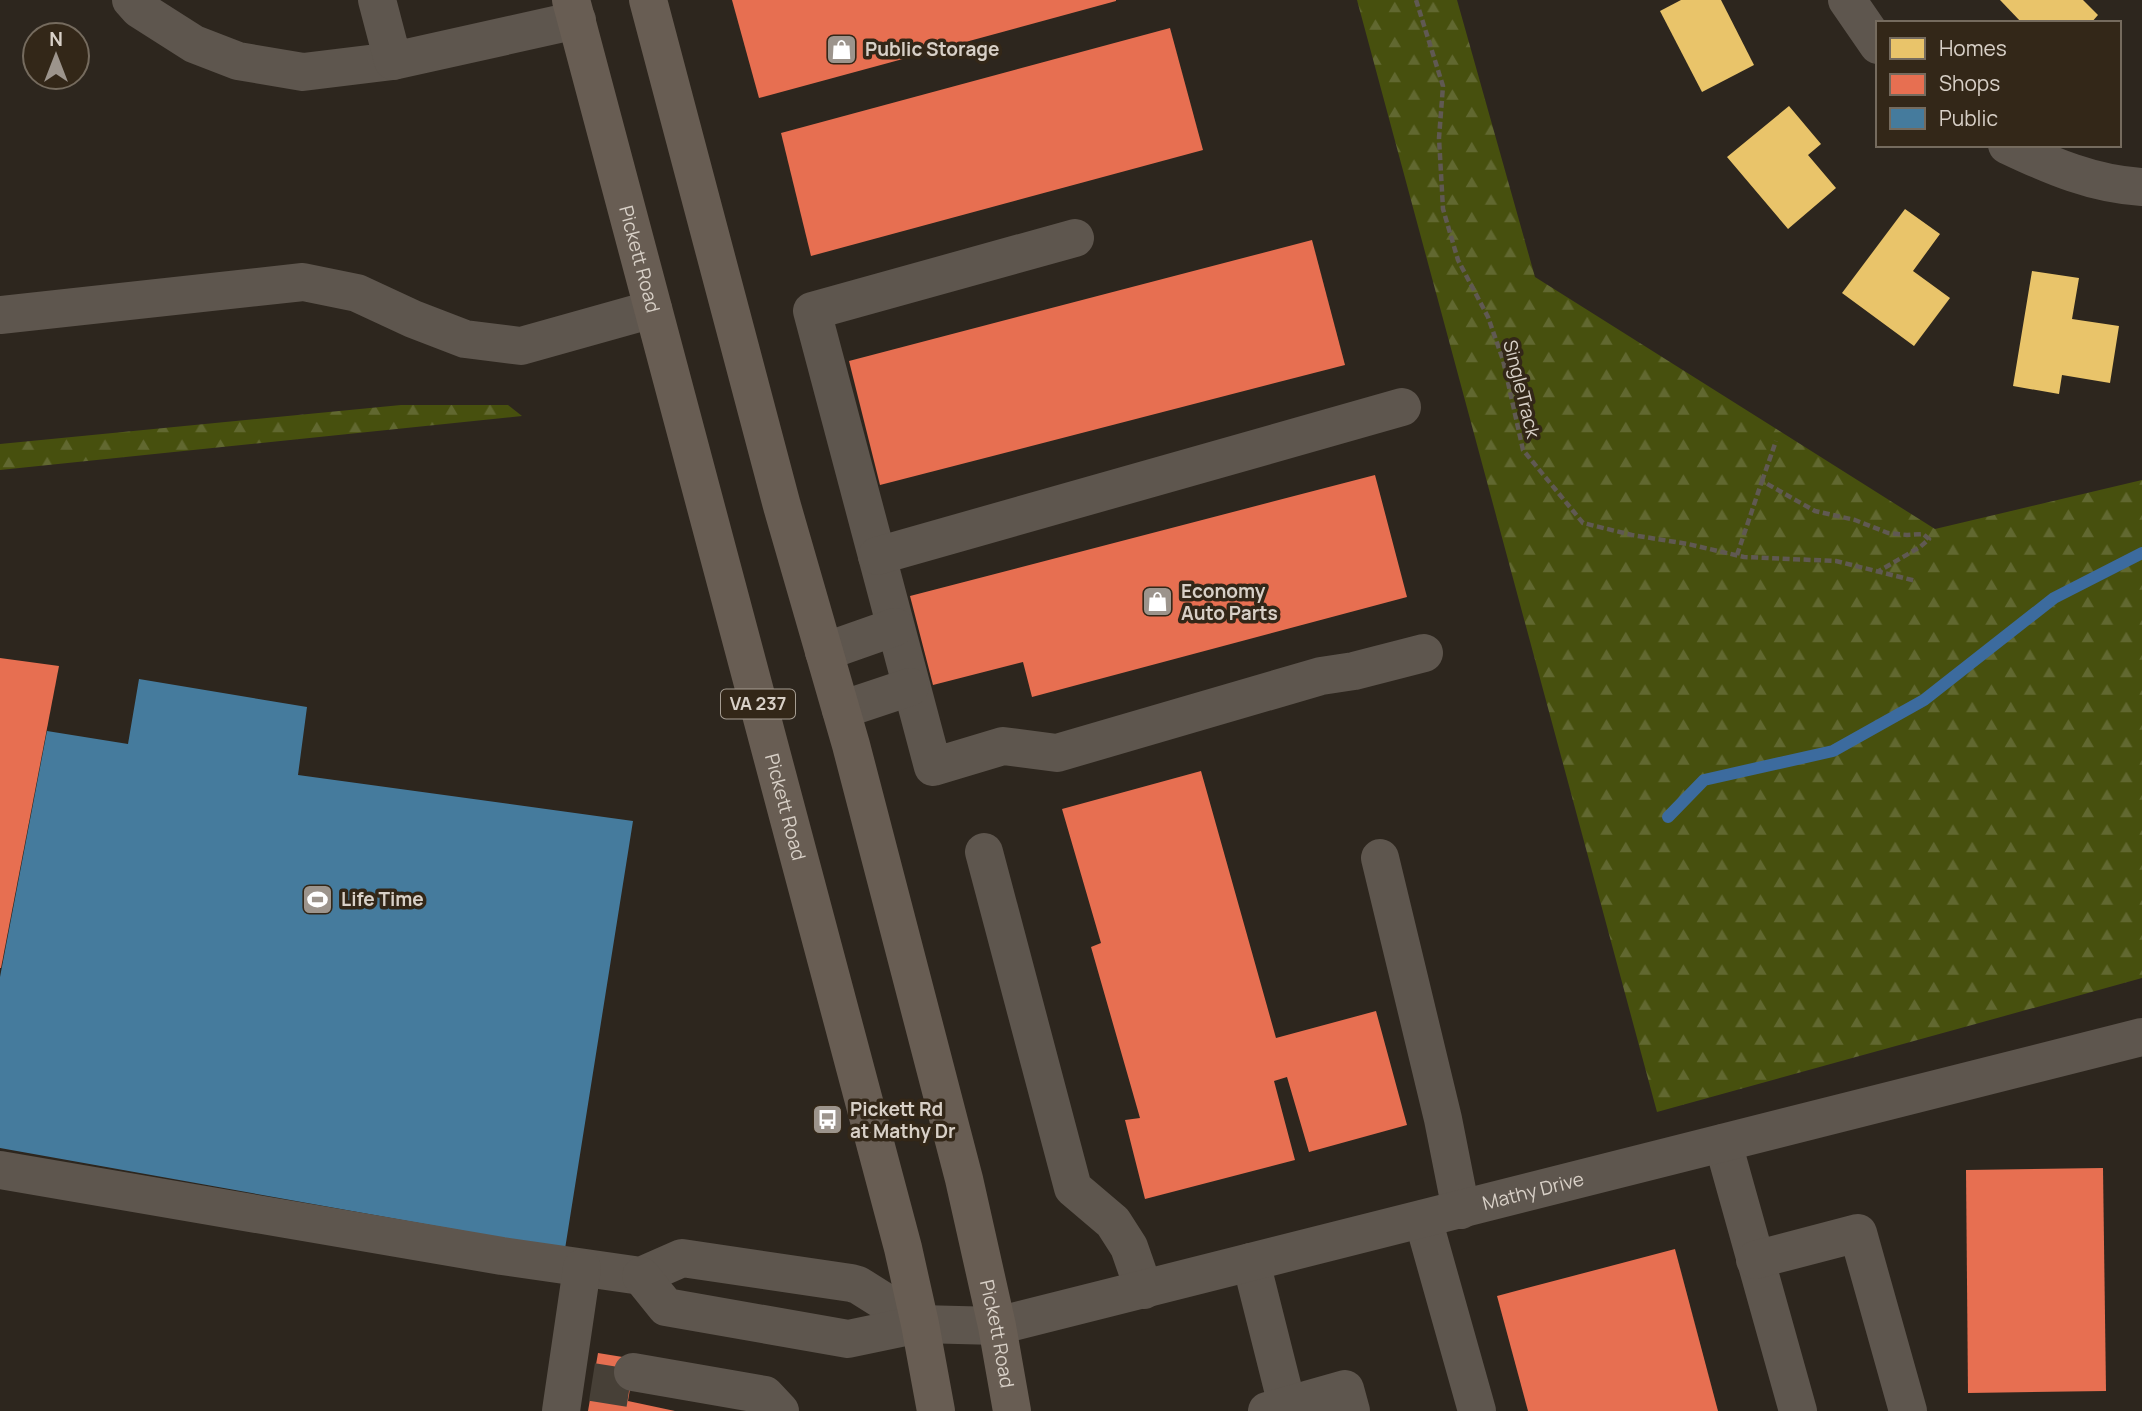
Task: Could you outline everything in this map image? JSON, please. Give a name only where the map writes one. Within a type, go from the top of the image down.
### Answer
[{"type":"main road","name":"Pickett Road","points":[[648,0],[778,493],[841,710],[964,1179],[997,1326],[1012,1411]]},
{"type":"main road","name":"Pickett Road","points":[[574,10],[903,1248],[936,1411]]},
{"type":"street","points":[[131,0],[139,9],[194,44],[238,61],[303,72],[393,61],[574,10]]},
{"type":"street","points":[[377,0],[393,61]]},
{"type":"street","points":[[1847,0],[1876,42]]},
{"type":"street","points":[[2012,147],[2068,172],[2112,185],[2142,187]]},
{"type":"street","points":[[1075,238],[812,311],[933,767],[1003,746],[1057,753],[1321,676],[1354,671],[1424,653]]},
{"type":"street","points":[[0,315],[303,282],[357,293],[465,339],[520,346],[653,309]]},
{"type":"street","points":[[877,556],[1402,407]]},
{"type":"street","points":[[824,652],[895,627]]},
{"type":"street","points":[[841,710],[910,687]]},
{"type":"street","points":[[984,852],[1073,1188],[1113,1222],[1129,1247],[1144,1290]]},
{"type":"street","points":[[1380,858],[1443,1119],[1461,1210]]},
{"type":"street","name":"Mathy Drive","points":[[642,1276],[666,1307],[848,1339],[920,1324],[997,1326],[2142,1037]]},
{"type":"street","points":[[1723,1143],[1798,1411]]},
{"type":"street","points":[[0,1170],[642,1276],[682,1258],[858,1284],[920,1324]]},
{"type":"street","points":[[1423,1219],[1477,1411]]},
{"type":"street","points":[[1755,1259],[1858,1233],[1908,1411]]},
{"type":"street","points":[[1251,1262],[1277,1408],[1345,1389],[1351,1411]]},
{"type":"street","points":[[577,1379],[582,1268]]},
{"type":"street","points":[[632,1380],[765,1395],[777,1408]]},
{"type":"path","name":"SingleTrack","points":[[1416,0],[1443,86],[1438,138],[1443,209],[1458,260],[1488,317],[1503,360],[1522,450],[1583,523],[1632,536],[1737,555],[1836,561],[1916,581]]},
{"type":"path","points":[[1737,555],[1776,441]]},
{"type":"path","points":[[1762,481],[1815,511],[1855,520],[1888,533],[1906,536],[1923,534],[1929,539],[1878,571]]},
{"type":"green space","points":[[1357,0],[1457,0],[1535,277],[1935,529],[2142,480],[2142,978],[1657,1112]]},
{"type":"green space","points":[[401,405],[508,405],[522,416],[0,470],[0,444]]},
{"type":"building: Homes","points":[[1681,0],[1721,0],[1754,65],[1702,92],[1660,11]]},
{"type":"building: Homes","points":[[2000,0],[2083,0],[2098,15],[2093,21],[2020,21]]},
{"type":"building: Homes","points":[[1789,106],[1821,144],[1808,155],[1836,188],[1788,229],[1727,157]]},
{"type":"building: Homes","points":[[1905,209],[1940,234],[1913,271],[1950,298],[1914,346],[1842,293]]},
{"type":"building: Homes","points":[[2032,271],[2079,278],[2072,319],[2119,326],[2110,383],[2062,375],[2059,394],[2013,386]]},
{"type":"building: Shops","name":"Public Storage","points":[[732,0],[1116,0],[1116,1],[759,98]]},
{"type":"building: Shops","points":[[1170,28],[1203,150],[811,256],[781,133]]},
{"type":"building: Shops","points":[[1312,240],[1345,365],[880,485],[849,361]]},
{"type":"building: Shops","points":[[1375,475],[1407,597],[1032,697],[1023,662],[933,685],[910,596]]},
{"type":"building: Shops","points":[[0,658],[59,666],[1,968],[0,968]]},
{"type":"building: Shops","points":[[1201,771],[1276,1038],[1376,1011],[1407,1125],[1309,1152],[1287,1077],[1274,1081],[1295,1160],[1145,1199],[1125,1120],[1140,1118],[1091,947],[1101,943],[1062,809]]},
{"type":"building: Shops","points":[[2103,1168],[2106,1391],[1968,1393],[1966,1170]]},
{"type":"building: Shops","points":[[1675,1249],[1718,1411],[1528,1411],[1497,1296]]},
{"type":"building: Shops","points":[[598,1353],[635,1359],[628,1401],[675,1411],[588,1411]]},
{"type":"building: Public","name":"Life Time","points":[[139,679],[307,707],[298,775],[633,821],[565,1249],[0,1148],[0,977],[47,731],[128,744]]},
{"type":"waterway","points":[[1668,817],[1704,780],[1833,751],[1924,700],[2054,598],[2142,553]]},
{"type":"tunnel","points":[[592,1382],[630,1388]]},
{"type":"place","name":"Public Storage","points":[[842,49]]},
{"type":"place","name":"Economy Auto Parts","points":[[1158,602]]},
{"type":"place","name":"Life Time","points":[[318,899]]},
{"type":"place","name":"Pickett Rd at Mathy Dr","points":[[827,1120]]}]
